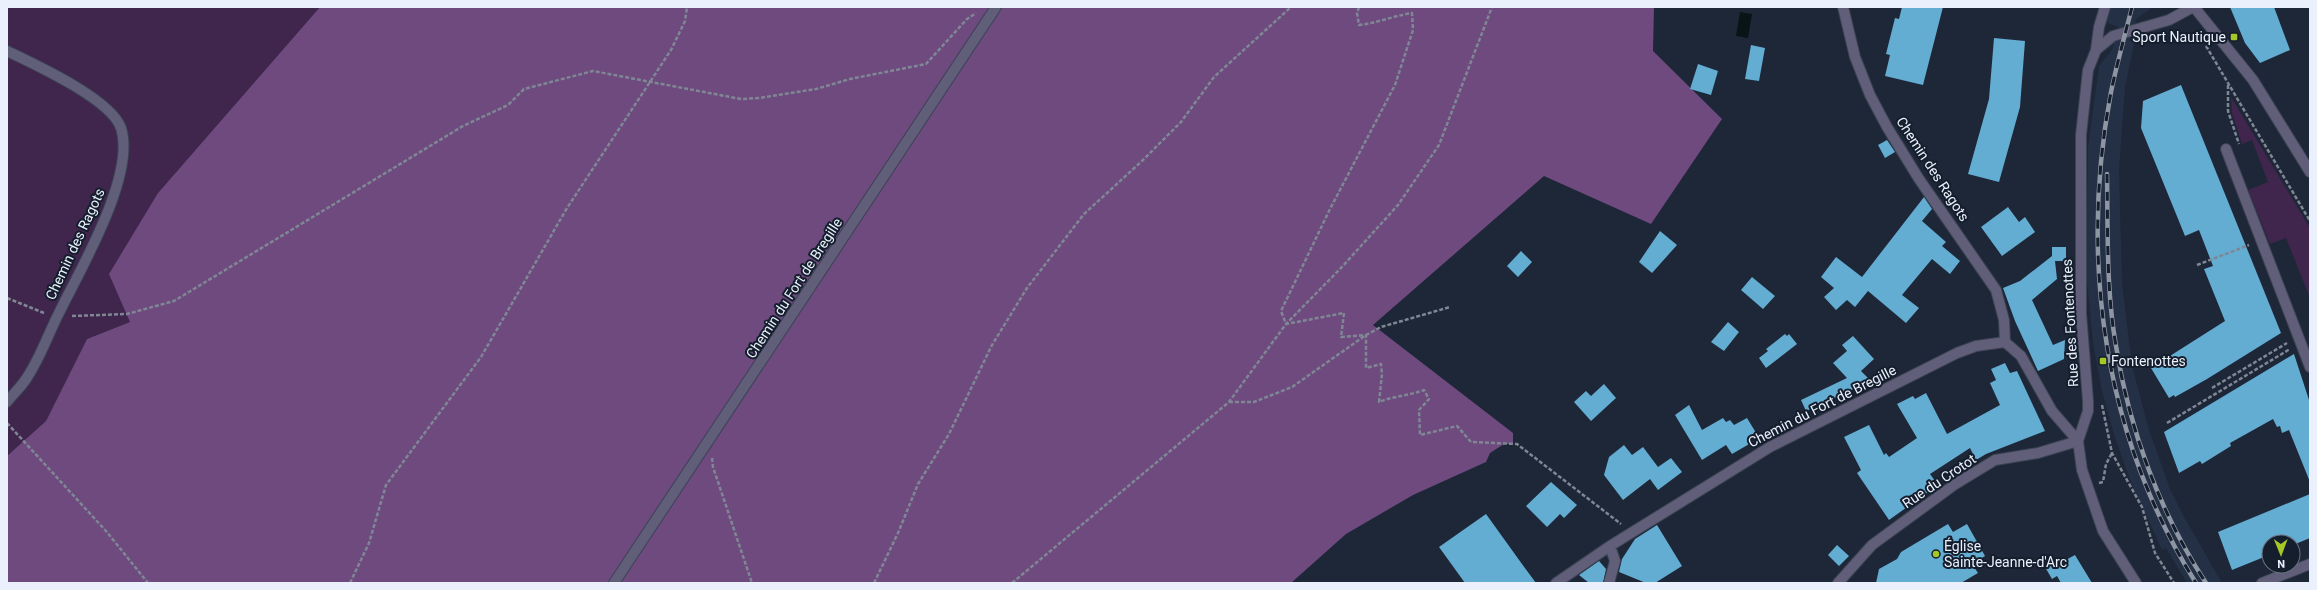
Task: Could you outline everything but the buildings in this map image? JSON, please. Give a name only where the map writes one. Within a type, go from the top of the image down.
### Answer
[{"type":"street","name":"Chemin du Fort de Bregille","points":[[614,583],[996,7]]},
{"type":"street","name":"Chemin des Ragots","points":[[1844,7],[1855,57],[1870,95],[1887,127],[1919,179],[1996,290],[2004,320],[2005,342]]},
{"type":"street","points":[[2096,50],[2099,26],[2105,7]]},
{"type":"street","points":[[2096,50],[2113,36],[2170,20],[2194,7],[2253,80],[2310,172]]},
{"type":"street","name":"Rue des Fontenottes","points":[[2096,50],[2088,70],[2081,135],[2081,313],[2088,411],[2078,441],[2086,483],[2103,531],[2136,583]]},
{"type":"street","name":"Chemin des Ragots","points":[[7,51],[36,64],[102,103],[120,127],[122,158],[120,174],[101,226],[28,377],[7,402]]},
{"type":"street","points":[[2226,149],[2260,240],[2302,342],[2310,367]]},
{"type":"street","name":"Chemin du Fort de Bregille","points":[[1556,583],[1610,546],[1770,447],[1848,407],[1976,346],[2005,342]]},
{"type":"street","points":[[2005,342],[2021,356],[2052,411],[2078,441]]},
{"type":"street","name":"Rue du Crotot","points":[[1838,583],[1872,545],[1954,485],[1995,460],[2038,453],[2078,441]]},
{"type":"street","points":[[1609,583],[1615,561],[1610,546]]},
{"type":"street","points":[[2262,583],[2310,564]]},
{"type":"path","points":[[350,583],[369,543],[386,485],[481,357],[567,208],[649,81],[671,50],[685,21],[687,7]]},
{"type":"path","points":[[874,583],[898,533],[918,484],[949,434],[992,345],[1027,288],[1084,214],[1142,161],[1181,122],[1214,77],[1291,7]]},
{"type":"path","points":[[1286,324],[1281,311],[1330,210],[1395,85],[1413,30],[1412,13],[1391,16],[1371,24],[1359,25],[1357,13],[1359,7]]},
{"type":"path","points":[[1012,583],[1229,402],[1286,324],[1341,268],[1398,205],[1439,145],[1492,8]]},
{"type":"path","points":[[7,298],[56,318],[102,313],[127,314],[174,301],[463,126],[508,105],[524,89],[593,71],[741,98],[760,98],[816,89],[850,79],[926,64],[966,19],[978,11]]},
{"type":"path","points":[[2206,46],[2310,221]]},
{"type":"path","points":[[2226,149],[2240,144],[2228,111],[2228,85]]},
{"type":"path","points":[[2197,265],[2260,240]]},
{"type":"path","points":[[1229,402],[1254,402],[1292,387],[1366,335],[1381,327],[1450,307]]},
{"type":"path","points":[[1286,324],[1344,313],[1341,337],[1366,335]]},
{"type":"path","points":[[1366,335],[1366,368],[1381,364],[1382,374],[1378,402],[1391,397],[1406,396],[1424,390],[1429,399],[1419,410],[1420,435],[1458,426],[1471,442],[1517,444],[1625,527]]},
{"type":"path","points":[[2212,388],[2302,342]]},
{"type":"path","points":[[2167,423],[2302,342]]},
{"type":"path","points":[[2088,401],[2102,402],[2112,453],[2142,507],[2155,553],[2174,583]]},
{"type":"path","points":[[7,423],[106,531],[148,583]]},
{"type":"path","points":[[710,440],[713,467],[752,583]]},
{"type":"path","points":[[2086,483],[2104,482],[2106,464],[2112,453]]},
{"type":"shaded area","points":[[7,7],[320,7],[158,193],[130,322],[87,339],[46,421],[7,456]]},
{"type":"shaded area","points":[[320,7],[1654,7],[1653,51],[1722,119],[1651,224],[1544,176],[1373,325],[1513,433],[1513,444],[1504,444],[1490,453],[1486,462],[1413,495],[1346,534],[1291,583],[7,583],[7,456],[46,421],[87,339],[130,322],[109,274],[158,193]]},
{"type":"shaded area","points":[[2110,7],[2153,7],[2136,19],[2129,41],[2135,39],[2125,87],[2119,170],[2122,283],[2132,366],[2149,430],[2170,489],[2184,517],[2222,583],[2187,583],[2166,548],[2162,550],[2132,485],[2115,438],[2102,391],[2093,343],[2086,271],[2088,147],[2099,66],[2112,50],[2119,27],[2106,21]]},
{"type":"shaded area","points":[[1740,12],[1752,14],[1748,38],[1736,36]]},
{"type":"shaded area","points":[[2231,97],[2310,228],[2310,298],[2286,238],[2270,244],[2248,190],[2268,182],[2252,140],[2242,144],[2232,113]]},
{"type":"railway","points":[[2132,7],[2111,92],[2102,156],[2098,219],[2100,283],[2107,346],[2120,408],[2139,468],[2165,527],[2196,583]]},
{"type":"railway","points":[[2107,174],[2108,260],[2111,304],[2116,346],[2129,408],[2138,439],[2161,499],[2174,528],[2206,583]]},
{"type":"place","name":"Sport Nautique","points":[[2234,37]]},
{"type":"place","name":"Fontenottes","points":[[2103,361]]},
{"type":"place","name":"Église Sainte-Jeanne-d'Arc","points":[[1936,554]]}]
